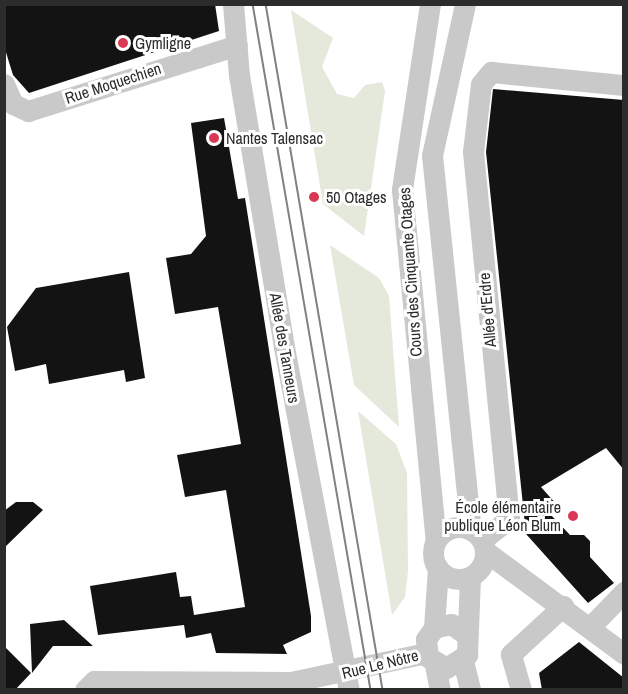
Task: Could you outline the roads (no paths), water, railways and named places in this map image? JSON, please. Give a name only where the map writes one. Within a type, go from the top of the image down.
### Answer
[{"type":"street","name":"Allée des Tanneurs","points":[[233,4],[237,45],[284,347],[348,681]]},
{"type":"street","name":"Cours des Cinquante Otages","points":[[430,4],[402,190],[438,568],[430,659],[440,690]]},
{"type":"street","name":"Cours des Cinquante Otages","points":[[465,4],[432,154],[479,540]]},
{"type":"street","name":"Rue Moquechien","points":[[4,84],[13,104],[28,111],[237,45]]},
{"type":"street","name":"Allée d'Erdre","points":[[479,540],[509,519],[473,152],[481,84],[491,72],[624,86]]},
{"type":"street","points":[[436,541],[452,528],[479,540],[624,654]]},
{"type":"street","points":[[438,568],[453,578],[470,577],[482,566],[479,540]]},
{"type":"street","points":[[430,659],[452,667],[463,661],[469,648],[465,634],[470,577]]},
{"type":"street","points":[[590,627],[624,592]]},
{"type":"street","points":[[521,690],[511,654],[563,606]]},
{"type":"street","points":[[434,628],[451,624],[465,634]]},
{"type":"street","name":"Rue Le Nôtre","points":[[92,687],[348,681],[430,659]]},
{"type":"street","points":[[463,661],[470,690]]},
{"type":"tram line","points":[[253,4],[371,690]]},
{"type":"tram line","points":[[266,4],[383,690]]},
{"type":"place","name":"Gymligne","points":[[123,43]]},
{"type":"place","name":"Nantes Talensac","points":[[214,138]]},
{"type":"place","name":"50 Otages","points":[[314,197]]},
{"type":"place","name":"École élémentaire publique Léon Blum","points":[[573,516]]}]
